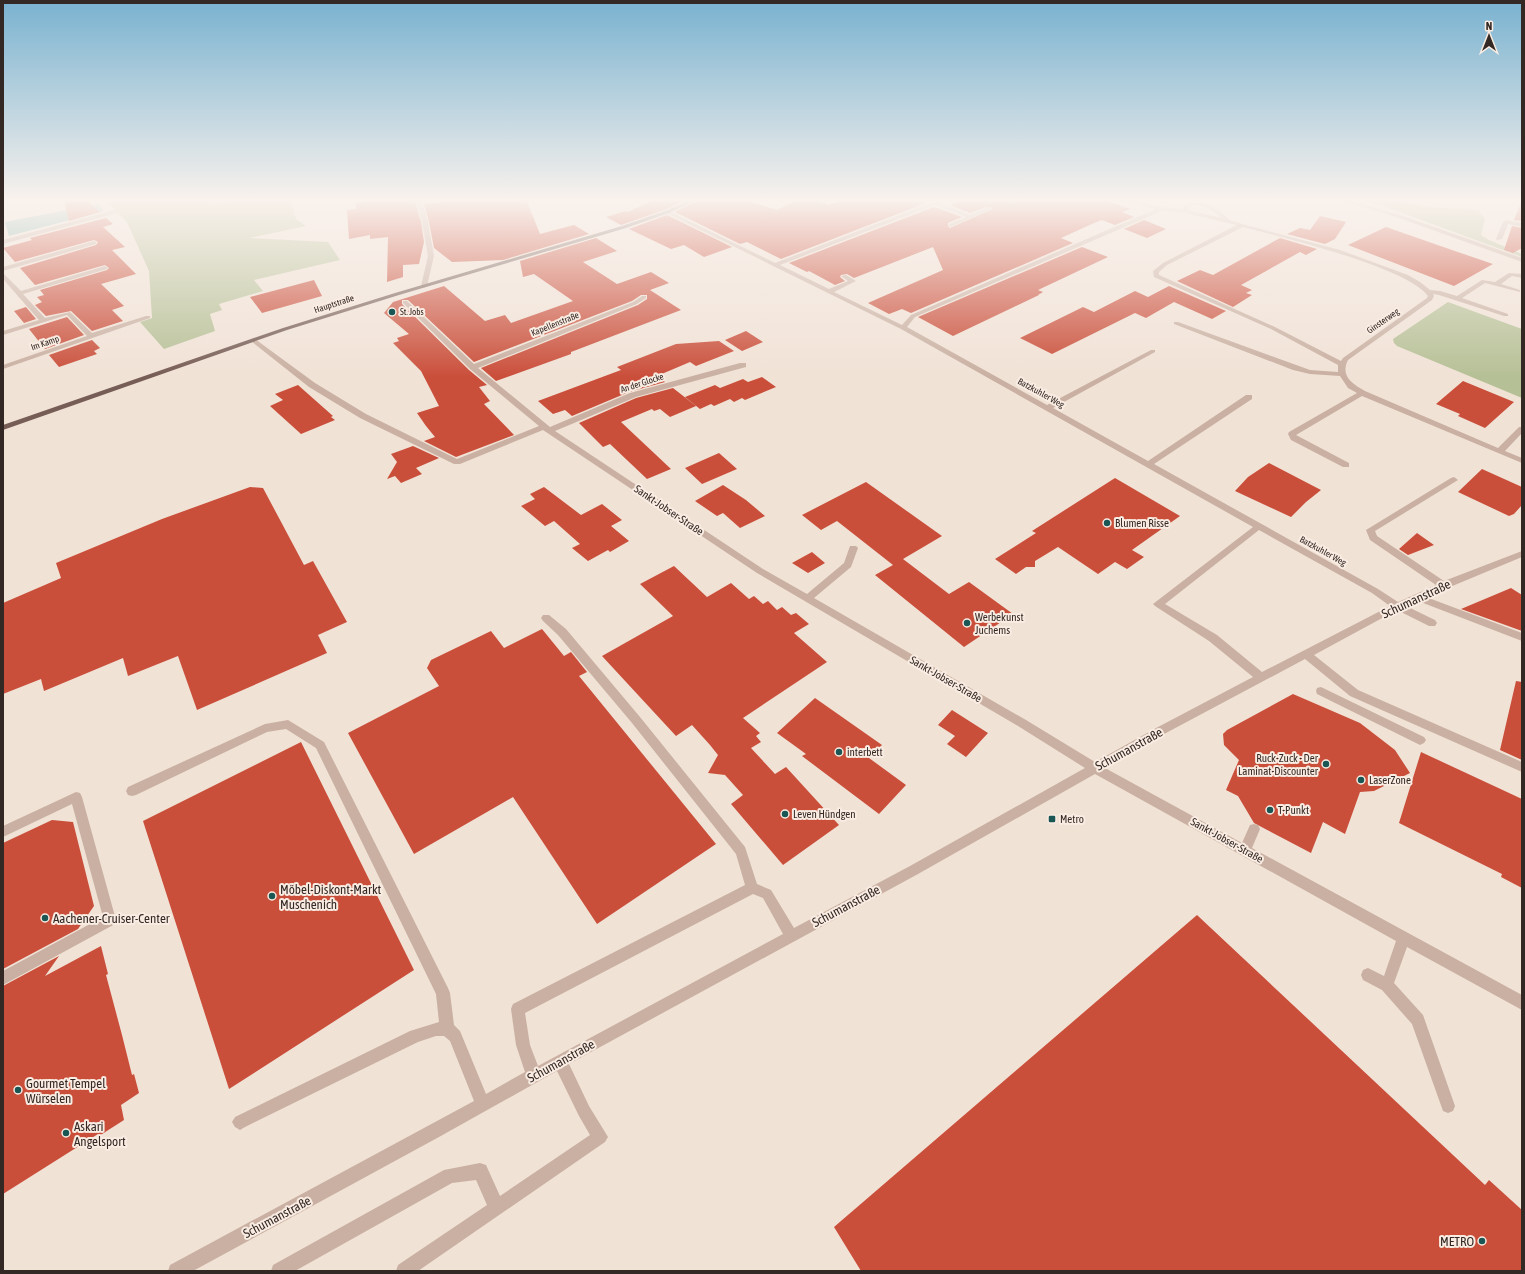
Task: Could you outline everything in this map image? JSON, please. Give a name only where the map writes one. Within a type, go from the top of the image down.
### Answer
[{"type":"main road","name":"Hauptstraße","points":[[3,428],[253,340],[424,286],[518,258]]},
{"type":"street","points":[[3,269],[40,258]]},
{"type":"street","points":[[424,286],[430,258]]},
{"type":"street","name":"Batzkuhler Weg","points":[[762,258],[903,328],[1149,464],[1258,527],[1375,591],[1398,606],[1432,623]]},
{"type":"street","points":[[775,265],[792,258]]},
{"type":"street","points":[[903,328],[913,316],[1046,258]]},
{"type":"street","points":[[1176,258],[1156,271],[1156,276],[1273,328],[1342,364],[1340,370],[1342,374],[1351,386],[1362,393],[1522,461]]},
{"type":"street","points":[[1360,258],[1400,275],[1420,285],[1429,292],[1440,293],[1506,315]]},
{"type":"street","points":[[20,293],[105,268]]},
{"type":"street","points":[[1497,284],[1511,274],[1522,276]]},
{"type":"street","points":[[4,276],[44,320]]},
{"type":"street","points":[[829,292],[853,281],[844,276]]},
{"type":"street","points":[[1457,299],[1484,281],[1518,291]]},
{"type":"street","name":"Ginsterweg","points":[[1342,364],[1348,357],[1430,299],[1431,296],[1429,292]]},
{"type":"street","name":"Kapellenstraße","points":[[473,366],[635,302],[644,297]]},
{"type":"street","name":"Sankt-Jobser-Straße","points":[[405,302],[473,366],[547,428],[760,571],[1095,768],[1522,1003]]},
{"type":"street","points":[[3,333],[68,313],[91,336]]},
{"type":"street","name":"Im Kamp","points":[[3,367],[148,317]]},
{"type":"street","points":[[1176,323],[1296,368],[1310,372],[1342,374]]},
{"type":"street","name":"An der Glocke","points":[[253,340],[312,385],[363,416],[457,462],[633,395],[743,364]]},
{"type":"street","points":[[1048,408],[1153,351]]},
{"type":"street","points":[[1346,465],[1294,438],[1292,434],[1362,393]]},
{"type":"street","points":[[1149,464],[1249,397]]},
{"type":"street","points":[[1499,452],[1522,429]]},
{"type":"street","points":[[1444,585],[1373,538],[1370,530],[1454,480]]},
{"type":"street","points":[[1258,527],[1158,604],[1213,638],[1262,678]]},
{"type":"street","points":[[808,598],[848,565],[853,548]]},
{"type":"street","name":"Schumanstraße","points":[[176,1271],[914,870],[1156,733],[1398,606],[1444,585],[1522,554]]},
{"type":"street","points":[[1418,597],[1522,637]]},
{"type":"street","points":[[546,618],[562,632],[636,720],[741,851],[752,888]]},
{"type":"street","points":[[1306,654],[1354,693],[1522,768]]},
{"type":"street","points":[[1321,691],[1420,740]]},
{"type":"street","points":[[132,791],[265,728],[288,724],[320,745],[443,993],[447,1029]]},
{"type":"street","points":[[3,832],[76,797],[110,920],[3,978]]},
{"type":"street","points":[[1245,850],[1254,829]]},
{"type":"street","points":[[534,1076],[523,1045],[518,1009],[752,888],[767,894],[791,936]]},
{"type":"street","points":[[1387,985],[1404,938]]},
{"type":"street","points":[[1368,975],[1387,985],[1418,1020],[1448,1106]]},
{"type":"street","points":[[240,1122],[415,1036],[436,1029],[447,1029],[455,1036],[483,1104]]},
{"type":"street","points":[[404,1271],[600,1137],[584,1111],[560,1061]]},
{"type":"street","points":[[280,1271],[450,1176],[480,1171],[497,1208]]},
{"type":"green space","points":[[143,258],[339,258],[340,260],[254,280],[263,291],[219,304],[222,310],[210,314],[215,331],[164,349],[140,322],[152,318],[149,271]]},
{"type":"green space","points":[[1448,302],[1522,329],[1522,398],[1397,346],[1394,343],[1393,339]]},
{"type":"building","points":[[12,258],[28,258],[15,262]]},
{"type":"building","points":[[52,258],[120,258],[136,274],[101,284],[124,306],[112,310],[123,321],[92,331],[71,311],[46,316],[35,305],[42,302],[37,297],[44,295],[40,290],[107,270],[109,268],[105,265],[35,285],[20,268]]},
{"type":"building","points":[[388,258],[420,258],[419,264],[403,265],[403,277],[387,282]]},
{"type":"building","points":[[447,258],[508,258],[503,260],[452,262]]},
{"type":"building","points":[[528,258],[594,258],[583,262],[617,284],[651,272],[669,283],[650,290],[681,310],[571,352],[571,354],[496,381],[481,368],[638,305],[647,299],[647,295],[641,295],[632,301],[474,362],[408,300],[402,300],[402,304],[469,370],[487,385],[479,387],[490,401],[484,404],[514,435],[456,457],[424,441],[435,437],[417,413],[439,406],[421,371],[393,343],[399,341],[397,338],[409,334],[384,313],[393,302],[444,286],[485,321],[505,315],[511,323],[573,301],[534,274],[523,277],[520,261]]},
{"type":"building","points":[[801,258],[904,258],[854,278],[847,274],[841,275],[840,277],[845,281],[835,285],[809,271],[807,272],[789,263]]},
{"type":"building","points":[[938,258],[1037,258],[911,313],[902,309],[889,314],[868,303],[943,270]]},
{"type":"building","points":[[1055,258],[1105,258],[1038,290],[1043,292],[1039,295],[953,336],[918,317]]},
{"type":"building","points":[[1243,258],[1288,258],[1241,285],[1252,290],[1246,293],[1252,295],[1233,307],[1177,281],[1200,270],[1213,275]]},
{"type":"building","points":[[1383,258],[1477,258],[1493,264],[1454,286]]},
{"type":"building","points":[[314,280],[322,296],[262,313],[250,297]]},
{"type":"building","points":[[1169,286],[1226,311],[1212,319],[1174,302],[1146,318],[1135,313],[1052,354],[1020,338],[1083,307],[1094,312],[1135,291],[1148,297]]},
{"type":"building","points":[[26,307],[36,319],[24,323],[14,311]]},
{"type":"building","points":[[67,317],[84,335],[45,349],[29,329]]},
{"type":"building","points":[[746,331],[763,342],[742,351],[725,340]]},
{"type":"building","points":[[92,340],[100,348],[94,351],[97,354],[59,367],[49,355]]},
{"type":"building","points":[[719,341],[734,351],[696,366],[690,362],[657,376],[665,382],[629,392],[572,416],[565,410],[553,414],[538,401],[621,370],[617,367],[676,344]]},
{"type":"building","points":[[762,377],[776,387],[745,400],[742,398],[734,402],[730,399],[714,406],[711,404],[700,409],[685,397],[715,385],[720,388],[743,379],[748,382]]},
{"type":"building","points":[[1463,381],[1514,402],[1485,428],[1458,416],[1460,414],[1436,404]]},
{"type":"building","points":[[298,385],[333,416],[331,417],[335,420],[301,434],[270,406],[283,400],[275,394]]},
{"type":"building","points":[[673,388],[696,406],[670,417],[660,409],[654,411],[652,409],[621,422],[671,469],[647,479],[610,444],[603,447],[579,423],[636,398]]},
{"type":"building","points":[[413,446],[439,458],[416,468],[422,474],[401,483],[395,476],[387,479],[397,462],[391,454]]},
{"type":"building","points":[[719,453],[737,469],[702,484],[685,468]]},
{"type":"building","points":[[1269,463],[1321,490],[1291,517],[1235,491],[1248,477]]},
{"type":"building","points":[[1482,469],[1522,487],[1522,505],[1514,514],[1509,516],[1458,492]]},
{"type":"building","name":"Blumen Risse","points":[[1115,478],[1180,516],[1132,550],[1144,557],[1127,569],[1115,562],[1098,574],[1058,547],[1035,561],[1035,567],[1026,567],[1016,574],[995,559],[1036,533],[1032,531]]},
{"type":"building","points":[[866,482],[942,536],[903,559],[949,594],[969,582],[1013,614],[964,647],[875,575],[893,565],[837,521],[821,530],[802,515]]},
{"type":"building","points":[[723,485],[746,500],[765,516],[740,528],[723,513],[717,516],[695,501]]},
{"type":"building","points":[[250,487],[263,488],[304,565],[313,561],[347,622],[318,635],[327,653],[197,710],[178,656],[128,676],[123,658],[44,691],[41,679],[3,694],[3,603],[61,578],[56,563],[162,519]]},
{"type":"building","points":[[544,487],[581,515],[602,504],[622,520],[611,526],[629,541],[610,552],[608,550],[588,561],[572,548],[580,544],[554,521],[545,526],[521,506],[535,499],[530,494]]},
{"type":"building","points":[[1417,533],[1434,545],[1408,555],[1399,549]]},
{"type":"building","points":[[812,552],[825,563],[808,573],[792,563]]},
{"type":"building","points":[[674,566],[707,597],[731,583],[749,599],[754,596],[763,604],[768,601],[777,610],[782,607],[791,615],[796,613],[809,624],[794,633],[827,662],[743,718],[760,733],[756,736],[761,742],[751,748],[775,774],[786,767],[839,825],[783,865],[731,804],[743,795],[725,775],[708,773],[718,755],[710,745],[692,725],[676,736],[602,656],[673,616],[640,584]]},
{"type":"building","points":[[1511,588],[1522,595],[1522,631],[1461,609]]},
{"type":"building","points":[[542,629],[564,656],[571,652],[587,672],[579,676],[716,844],[597,924],[513,797],[414,854],[348,733],[439,686],[427,668],[431,660],[491,631],[504,648]]},
{"type":"building","points":[[1516,681],[1522,682],[1522,760],[1500,750]]},
{"type":"building","points":[[1293,694],[1360,723],[1395,750],[1410,773],[1374,791],[1360,792],[1345,834],[1323,822],[1311,853],[1254,823],[1238,796],[1226,790],[1239,760],[1224,745],[1223,734],[1227,730]]},
{"type":"building","name":"interbett","points":[[815,698],[882,745],[869,758],[906,785],[879,814],[802,756],[806,754],[777,733]]},
{"type":"building","points":[[952,710],[988,733],[966,757],[947,744],[955,736],[938,725]]},
{"type":"building","name":"Möbel-Diskont-Markt Muschenich","points":[[301,742],[414,970],[229,1089],[143,821]]},
{"type":"building","points":[[1421,752],[1522,799],[1522,888],[1501,877],[1502,874],[1399,823]]},
{"type":"building","points":[[52,820],[73,822],[94,906],[78,929],[3,969],[3,843]]},
{"type":"building","points":[[1197,915],[1485,1185],[1489,1180],[1522,1210],[1522,1271],[861,1271],[834,1227]]},
{"type":"building","points":[[101,946],[108,974],[106,975],[132,1075],[134,1074],[139,1093],[121,1105],[124,1120],[99,1136],[98,1134],[3,1194],[3,986],[59,956],[45,976]]},
{"type":"place","name":"St. Jobs","points":[[392,312]]},
{"type":"place","name":"Blumen Risse","points":[[1107,523]]},
{"type":"place","name":"Werbekunst Juchems","points":[[967,623]]},
{"type":"place","name":"interbett","points":[[839,752]]},
{"type":"place","name":"Ruck-Zuck - Der Laminat-Discounter","points":[[1326,764]]},
{"type":"place","name":"LaserZone","points":[[1361,780]]},
{"type":"place","name":"T-Punkt","points":[[1270,810]]},
{"type":"place","name":"Leven Hündgen","points":[[785,814]]},
{"type":"place","name":"Metro","points":[[1052,819]]},
{"type":"place","name":"Möbel-Diskont-Markt Muschenich","points":[[272,896]]},
{"type":"place","name":"Aachener-Cruiser-Center","points":[[45,918]]},
{"type":"place","name":"Gourmet Tempel Würselen","points":[[18,1090]]},
{"type":"place","name":"Askari Angelsport","points":[[66,1133]]},
{"type":"place","name":"METRO","points":[[1482,1241]]}]
